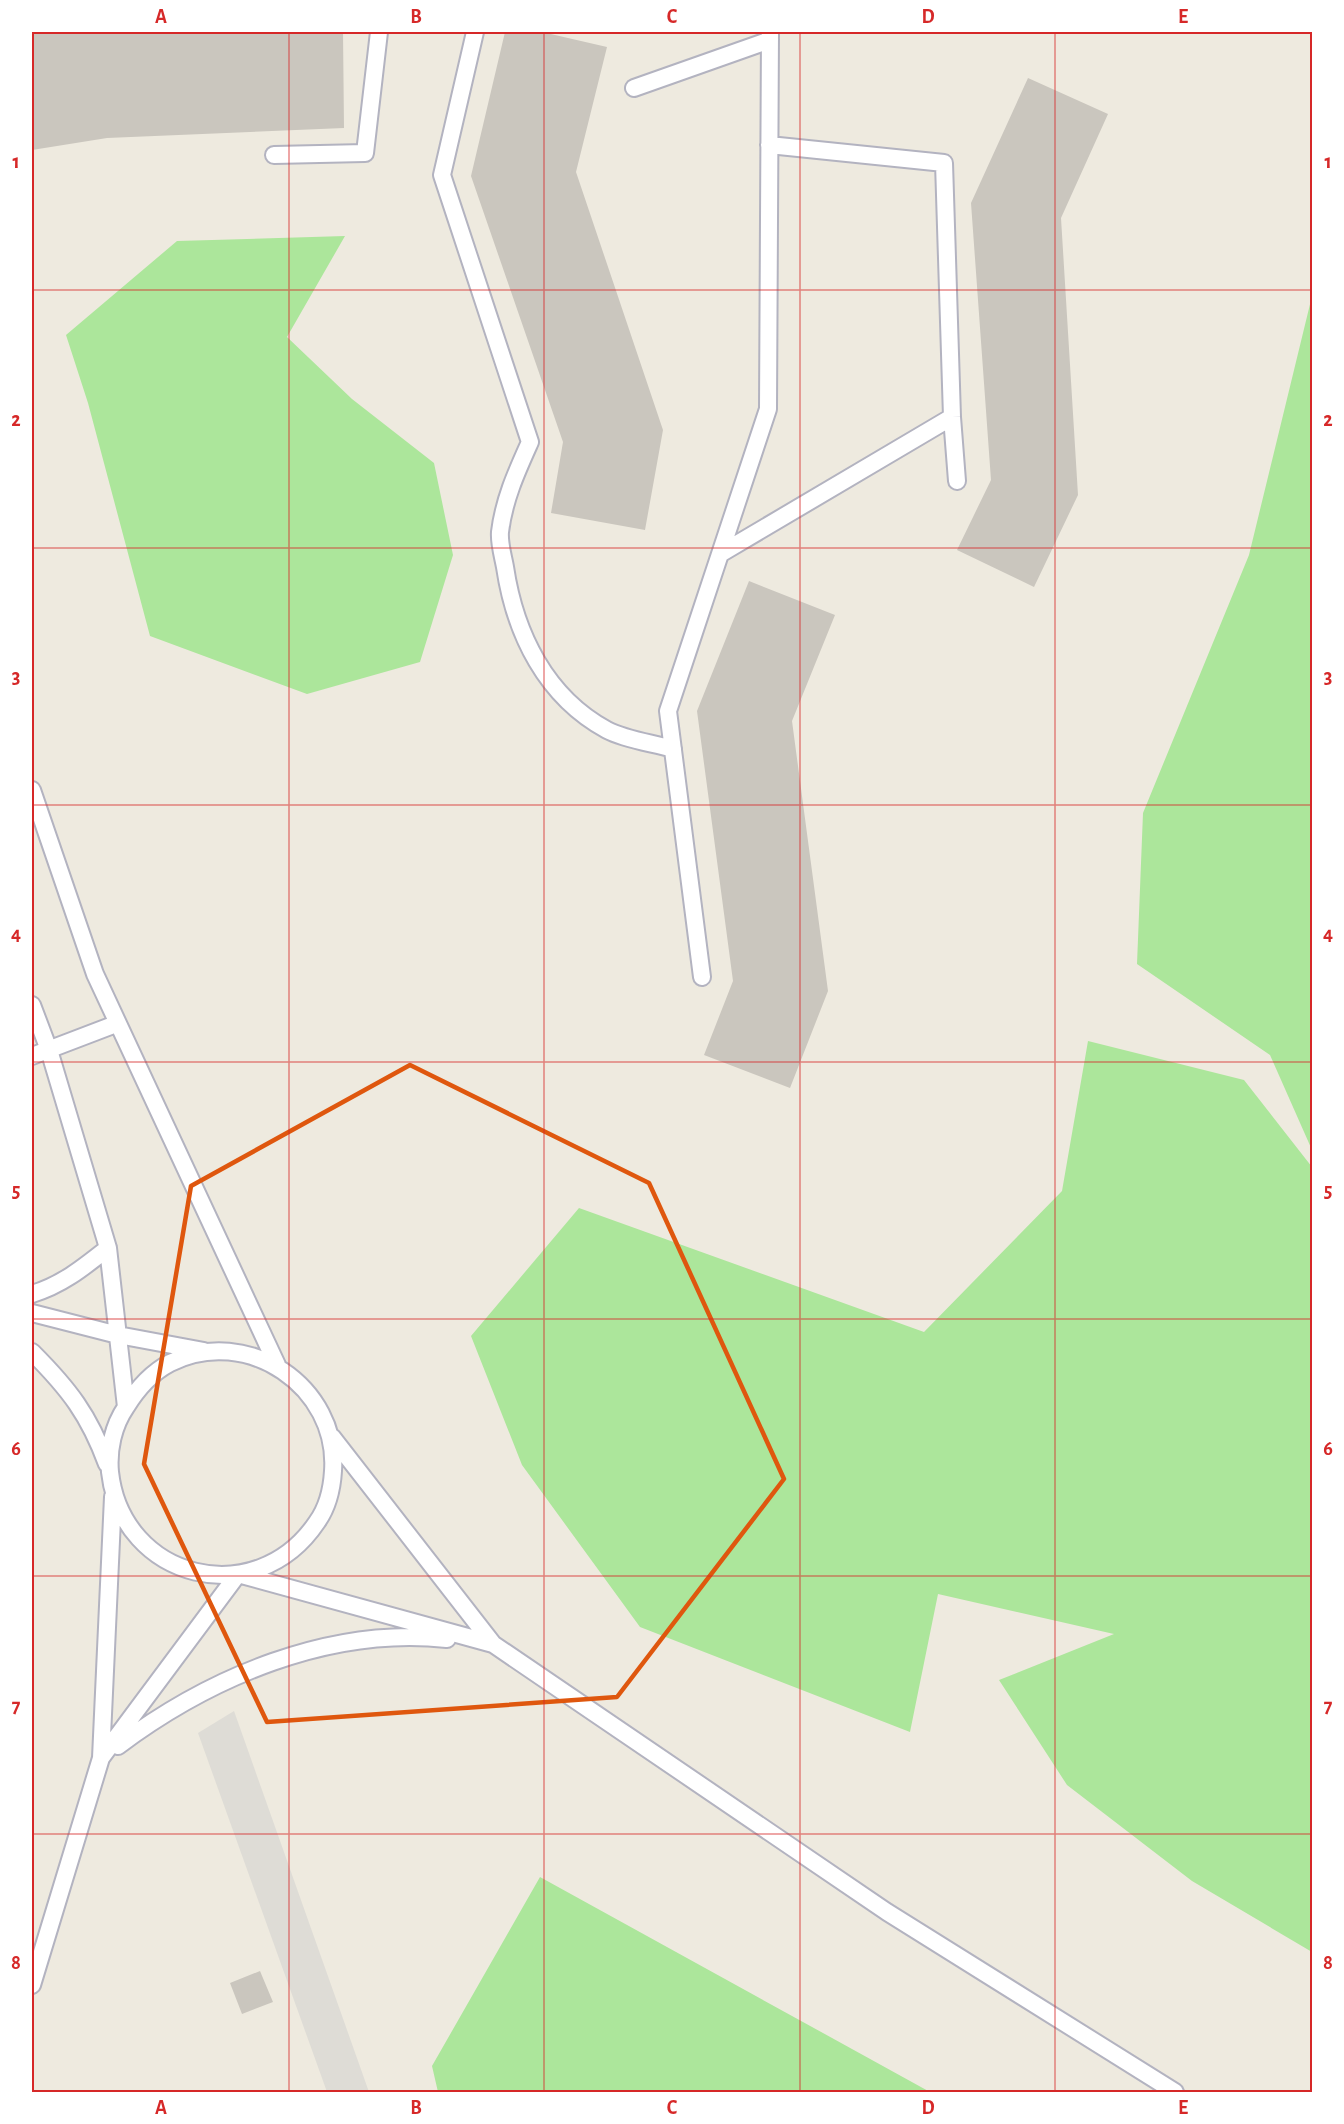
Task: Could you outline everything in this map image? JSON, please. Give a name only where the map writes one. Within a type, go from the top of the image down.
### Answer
[{"type":"lane","points":[[274,155],[365,153],[379,32]]},
{"type":"lane","points":[[475,32],[442,175],[530,442],[507,492],[499,534],[508,585],[520,629],[543,674],[576,709],[609,732],[673,749]]},
{"type":"lane","points":[[634,88],[770,36],[768,409],[668,711],[702,977]]},
{"type":"lane","points":[[769,145],[944,163],[952,417],[957,481]]},
{"type":"lane","points":[[720,554],[952,417]]},
{"type":"lane","points":[[32,790],[94,974],[277,1365]]},
{"type":"lane","points":[[32,1005],[49,1050],[108,1248],[126,1407]]},
{"type":"lane","points":[[32,1056],[116,1024]]},
{"type":"lane","points":[[32,1294],[46,1290],[78,1272],[108,1248]]},
{"type":"lane","points":[[32,1313],[118,1335],[207,1352],[243,1353],[277,1365],[305,1388],[325,1418],[330,1434],[334,1452],[332,1488],[318,1521],[296,1549],[265,1567],[230,1576],[191,1572],[157,1556],[129,1528],[113,1493]]},
{"type":"lane","points":[[32,1352],[76,1399],[96,1434],[111,1473]]},
{"type":"lane","points":[[32,1985],[101,1758],[113,1493],[109,1455],[118,1418],[140,1386],[171,1363],[207,1352]]},
{"type":"lane","points":[[330,1434],[493,1644],[887,1912],[1175,2092]]},
{"type":"lane","points":[[238,1574],[493,1644]]},
{"type":"lane","points":[[101,1758],[238,1574]]},
{"type":"lane","points":[[101,1758],[156,1718],[184,1701],[254,1668],[360,1641],[405,1636],[493,1644]]},
{"type":"highlighted area","points":[[410,1065],[649,1183],[784,1479],[617,1697],[267,1722],[144,1464],[191,1186]]},
{"type":"green space","points":[[345,236],[287,337],[352,399],[434,463],[453,555],[420,662],[307,694],[150,636],[88,403],[66,335],[177,241]]},
{"type":"green space","points":[[1312,296],[1312,1150],[1270,1055],[1137,964],[1143,813],[1249,555]]},
{"type":"green space","points":[[1088,1041],[1244,1080],[1312,1167],[1312,1952],[1192,1881],[1067,1785],[999,1680],[1114,1634],[938,1594],[910,1732],[640,1627],[522,1465],[471,1336],[579,1208],[924,1332],[1062,1191]]},
{"type":"green space","points":[[540,1877],[930,2092],[438,2092],[432,2066]]},
{"type":"shaded area","points":[[234,1711],[369,2092],[327,2092],[198,1733]]},
{"type":"building","points":[[32,32],[343,32],[344,128],[107,138],[32,150]]},
{"type":"building","points":[[505,32],[542,32],[607,47],[576,172],[663,430],[645,530],[551,513],[563,442],[471,176]]},
{"type":"building","points":[[1028,78],[1108,114],[1061,218],[1078,495],[1034,587],[957,550],[991,480],[971,203]]},
{"type":"building","points":[[749,581],[835,615],[792,721],[828,991],[790,1088],[704,1055],[733,981],[697,711]]},
{"type":"building","points":[[260,1971],[273,2002],[242,2014],[230,1983]]}]
